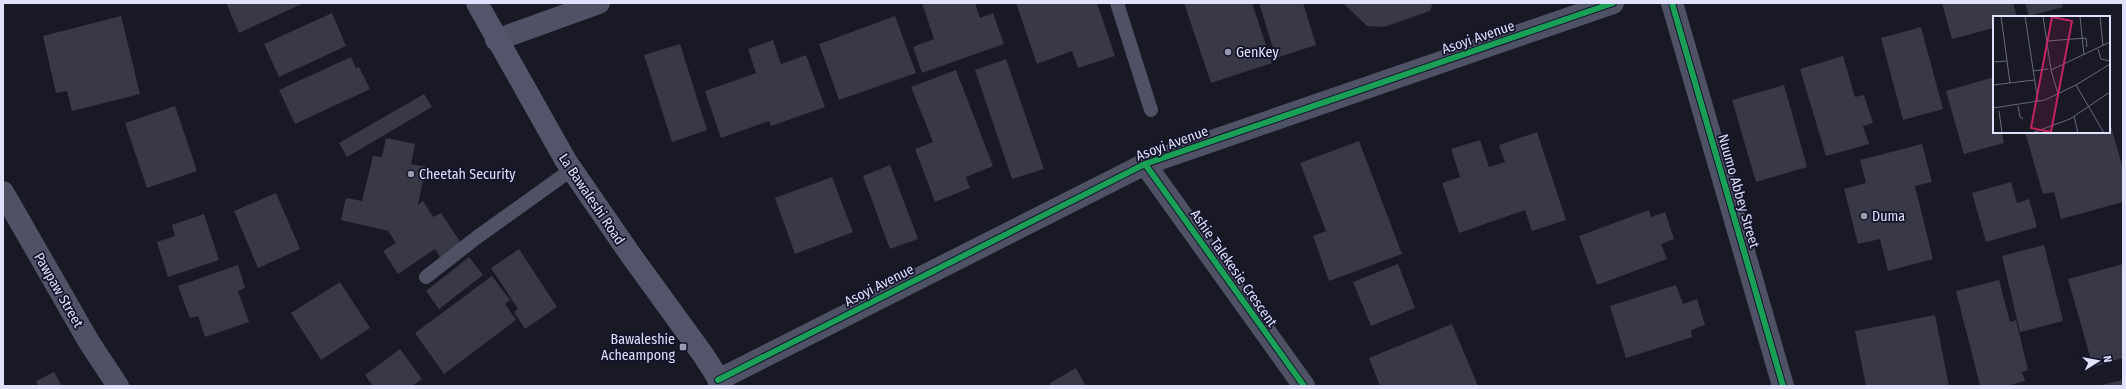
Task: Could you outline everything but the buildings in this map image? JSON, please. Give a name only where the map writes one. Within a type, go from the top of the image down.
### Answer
[{"type":"main road","name":"La Bawaleshi Road","points":[[476,3],[571,170],[704,356],[721,383]]},
{"type":"street","points":[[496,40],[599,3]]},
{"type":"street","name":"Asoyi Avenue","points":[[721,383],[1146,164],[1613,3]]},
{"type":"street","name":"Nuumo Abbey Street","points":[[1672,3],[1783,386]]},
{"type":"street","name":"Ashie Talekesie Crescent","points":[[1146,164],[1304,386]]},
{"type":"street","name":"Pawpaw Street","points":[[3,192],[89,342],[118,386]]},
{"type":"lane","points":[[1117,3],[1150,110]]},
{"type":"lane","points":[[426,277],[476,238],[571,170]]},
{"type":"cycle path","points":[[718,380],[1145,164],[1613,3]]},
{"type":"cycle path","points":[[1672,3],[1783,386]]},
{"type":"cycle path","points":[[1145,164],[1304,386]]},
{"type":"place","name":"GenKey","points":[[1228,52]]},
{"type":"place","name":"Cheetah Security","points":[[411,174]]},
{"type":"place","name":"Duma","points":[[1864,216]]},
{"type":"place","name":"Bawaleshie Acheampong","points":[[683,347]]}]
